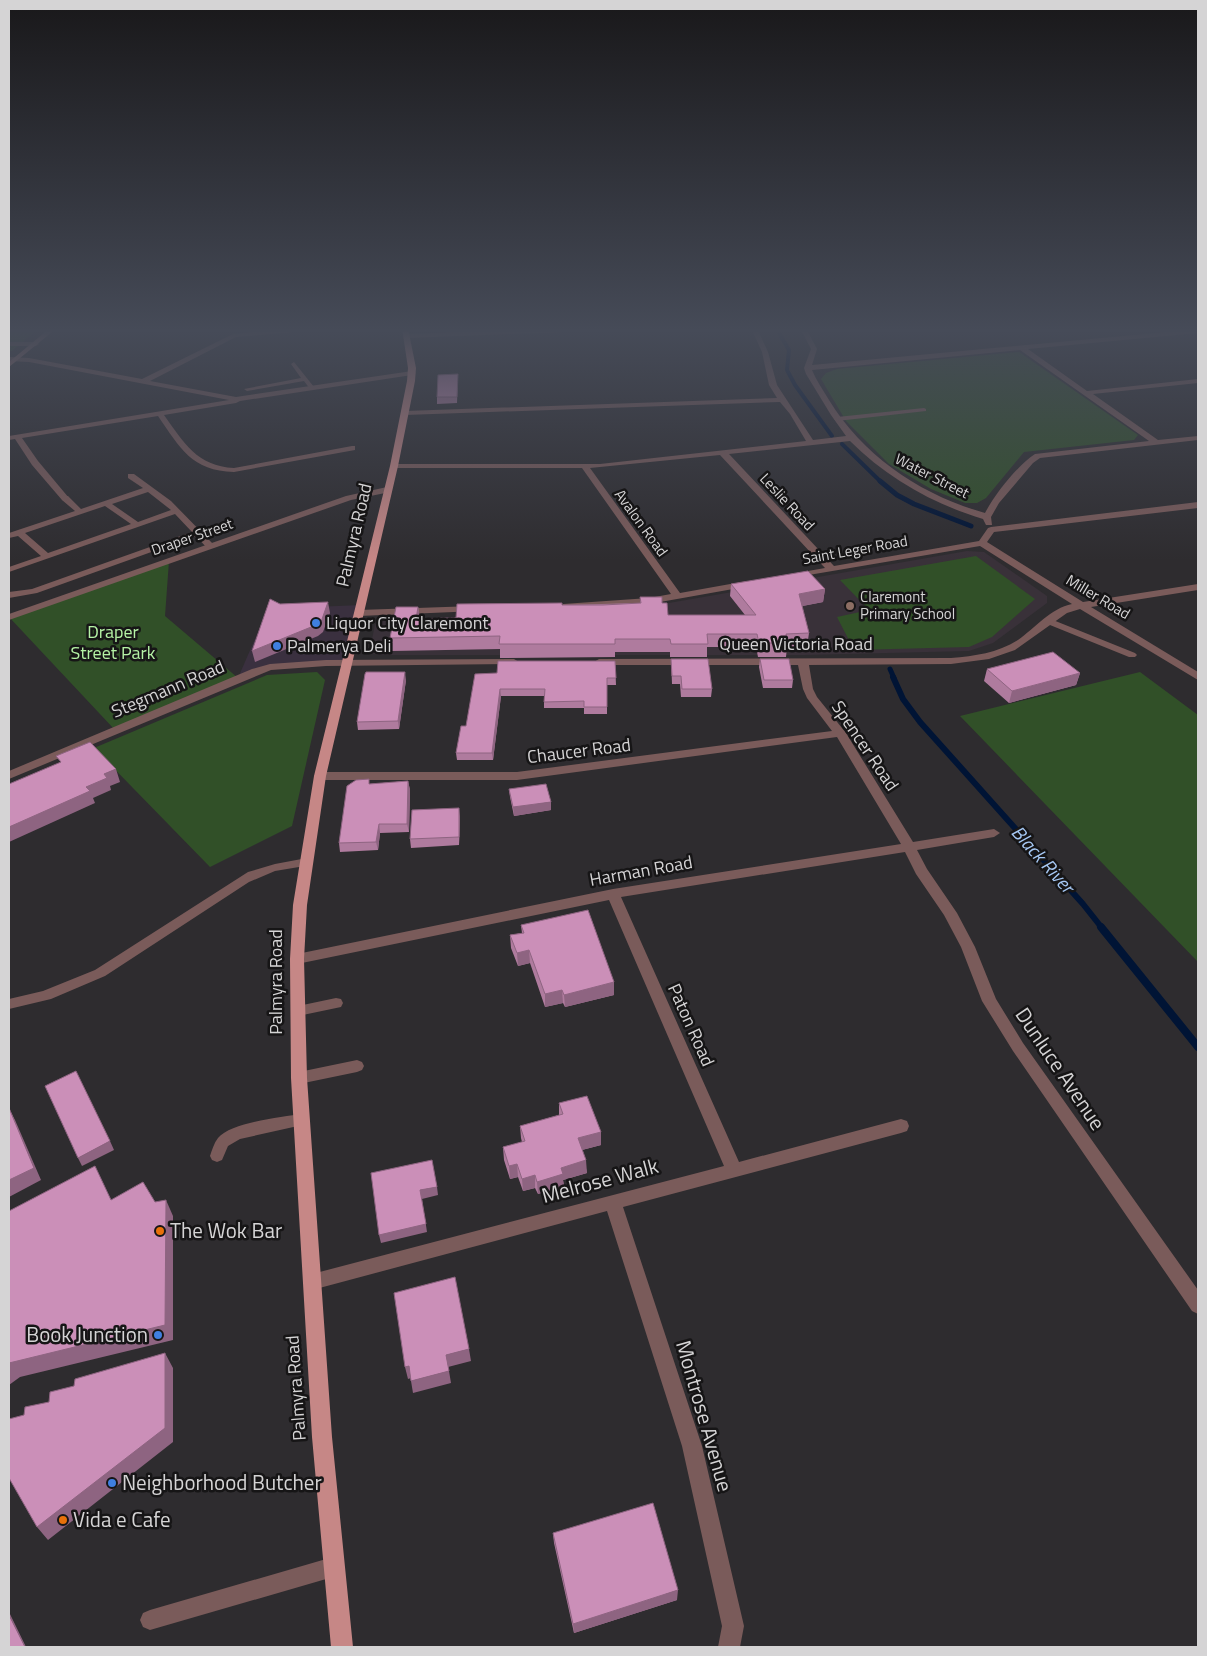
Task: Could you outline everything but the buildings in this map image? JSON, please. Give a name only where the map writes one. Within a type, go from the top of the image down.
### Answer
[{"type":"main road","name":"Palmyra Road","points":[[342,1647],[322,1436],[299,1078],[297,959],[300,905],[320,776],[394,466],[406,405]]},
{"type":"street","points":[[194,409],[204,405]]},
{"type":"street","points":[[13,437],[212,405]]},
{"type":"street","points":[[405,412],[616,405]]},
{"type":"street","points":[[786,405],[811,443]]},
{"type":"street","name":"Water Street","points":[[829,405],[852,438],[876,462],[912,484],[987,517]]},
{"type":"street","points":[[1104,405],[1156,442]]},
{"type":"street","points":[[160,414],[188,452],[198,462],[217,470],[234,470],[352,448]]},
{"type":"street","points":[[13,437],[65,498]]},
{"type":"street","points":[[394,466],[584,466],[852,438]]},
{"type":"street","points":[[991,530],[987,517],[1001,495],[1036,457],[1198,438]]},
{"type":"street","name":"Leslie Road","points":[[722,453],[831,569]]},
{"type":"street","name":"Avalon Road","points":[[584,466],[677,596]]},
{"type":"street","name":"Draper Street","points":[[9,617],[349,498],[388,490]]},
{"type":"street","points":[[982,543],[991,530],[1198,505]]},
{"type":"street","name":"Saint Leger Road","points":[[783,578],[982,543]]},
{"type":"street","name":"Miller Road","points":[[982,543],[1017,567],[1175,660],[1198,677]]},
{"type":"street","points":[[559,606],[635,602],[754,583]]},
{"type":"street","name":"Queen Victoria Road","points":[[589,662],[951,661],[976,659],[1010,649],[1066,609],[1081,604],[1198,587]]},
{"type":"street","points":[[359,613],[484,609]]},
{"type":"street","points":[[348,663],[530,662]]},
{"type":"street","name":"Spencer Road","points":[[803,662],[808,689],[812,698],[840,733],[908,846]]},
{"type":"street","name":"Stegmann Road","points":[[9,775],[256,671],[299,664],[348,663]]},
{"type":"street","name":"Chaucer Road","points":[[320,776],[517,776],[840,733]]},
{"type":"street","name":"Harman Road","points":[[297,959],[613,894],[994,832]]},
{"type":"street","name":"Dunluce Avenue","points":[[908,846],[920,871],[950,913],[968,947],[989,1001],[1018,1047],[1198,1305]]},
{"type":"street","name":"Paton Road","points":[[613,894],[734,1170]]},
{"type":"street","name":"Melrose Walk","points":[[312,1282],[901,1126]]},
{"type":"street","name":"Montrose Avenue","points":[[612,1201],[692,1446],[733,1626],[729,1647]]},
{"type":"lane","points":[[837,419],[924,410]]},
{"type":"lane","points":[[131,476],[149,488],[176,511],[210,546]]},
{"type":"lane","points":[[9,536],[149,488]]},
{"type":"lane","points":[[65,498],[79,511]]},
{"type":"lane","points":[[105,503],[138,524]]},
{"type":"lane","points":[[9,570],[176,511]]},
{"type":"lane","points":[[18,532],[47,557]]},
{"type":"lane","points":[[9,595],[34,591],[197,533]]},
{"type":"lane","points":[[1048,621],[1132,656]]},
{"type":"lane","points":[[9,1004],[46,995],[100,972],[244,879],[260,871],[274,866],[307,862]]},
{"type":"lane","points":[[298,1011],[336,1003]]},
{"type":"lane","points":[[299,1078],[357,1066]]},
{"type":"lane","points":[[217,1156],[226,1139],[233,1136],[302,1120]]},
{"type":"lane","points":[[150,1620],[333,1567]]},
{"type":"shaded area","name":"Claremont Primary School","points":[[967,551],[984,552],[1047,596],[1047,603],[993,643],[969,651],[805,655],[382,655],[374,654],[370,650],[375,624],[386,620],[640,608]]},
{"type":"shaded area","points":[[361,605],[347,663],[270,667],[238,678],[268,609]]},
{"type":"green space","points":[[837,405],[1095,405],[1138,435],[1134,440],[1024,452],[986,498],[977,503],[965,503],[931,489],[889,464],[846,421]]},
{"type":"green space","points":[[976,556],[1035,599],[992,637],[969,647],[854,650],[837,617],[869,610],[840,580]]},
{"type":"green space","name":"Draper Street Park","points":[[169,561],[165,616],[238,678],[115,730],[9,617]]},
{"type":"green space","points":[[317,672],[325,680],[292,826],[210,867],[94,748],[267,675]]},
{"type":"green space","points":[[1140,672],[1198,715],[1198,962],[960,716]]},
{"type":"waterway","name":"Black River","points":[[810,405],[832,436]]},
{"type":"waterway","name":"Black River","points":[[842,444],[881,482]]},
{"type":"waterway","name":"Black River","points":[[880,481],[897,495],[914,504],[971,526]]},
{"type":"waterway","name":"Black River","points":[[890,669],[894,678]]},
{"type":"waterway","name":"Black River","points":[[893,677],[903,699],[920,722],[1083,904],[1102,928]]},
{"type":"waterway","name":"Black River","points":[[1101,927],[1198,1047]]},
{"type":"place","name":"Claremont Primary School","points":[[850,606]]},
{"type":"place","name":"Liquor City Claremont","points":[[316,623]]},
{"type":"place","name":"Palmerya Deli","points":[[277,646]]},
{"type":"place","name":"The Wok Bar","points":[[160,1231]]},
{"type":"place","name":"Book Junction","points":[[158,1335]]},
{"type":"place","name":"Neighborhood Butcher","points":[[112,1483]]},
{"type":"place","name":"Vida e Cafe","points":[[63,1520]]}]
